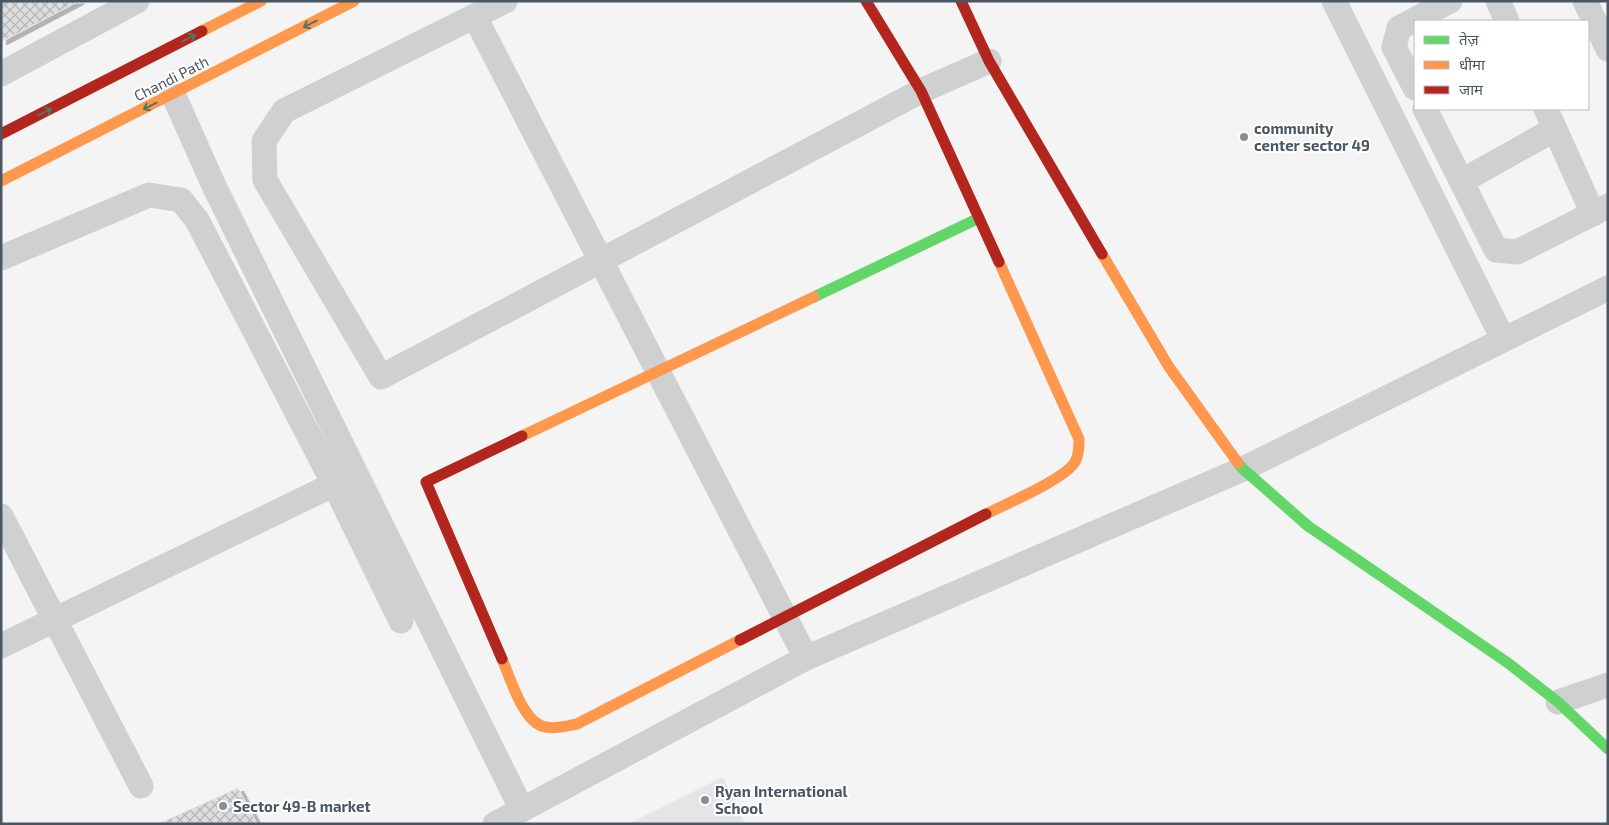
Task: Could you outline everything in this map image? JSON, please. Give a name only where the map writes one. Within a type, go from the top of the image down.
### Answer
[{"type":"street","points":[[1,74],[137,1]]},
{"type":"street","name":"Chandi Path","points":[[1,134],[261,1]]},
{"type":"street","name":"Chandi Path","points":[[1,181],[354,1]]},
{"type":"street","points":[[505,1],[284,111],[264,141],[265,180],[381,377],[921,91],[989,61]]},
{"type":"street","points":[[866,1],[921,91],[1080,439],[1079,456],[1073,466],[1062,475],[577,724],[544,728],[531,720],[519,698],[426,482],[979,218]]},
{"type":"street","points":[[961,1],[989,61],[1169,367],[1243,469],[1308,526],[1508,663],[1558,702],[1608,749]]},
{"type":"street","points":[[1334,1],[1503,339]]},
{"type":"street","points":[[1414,20],[1450,1]]},
{"type":"street","points":[[1498,1],[1506,20]]},
{"type":"street","points":[[1584,1],[1608,49]]},
{"type":"street","points":[[475,17],[806,658]]},
{"type":"street","points":[[1414,20],[1399,28],[1394,47],[1414,86]]},
{"type":"street","points":[[173,94],[345,479],[402,621]]},
{"type":"street","points":[[1426,110],[1496,250],[1517,252],[1600,210],[1550,119],[1462,181]]},
{"type":"street","points":[[1,258],[149,196],[181,200],[197,220],[345,479],[522,810]]},
{"type":"street","points":[[495,824],[806,658],[1243,469],[1608,288]]},
{"type":"street","points":[[1,646],[345,479]]},
{"type":"street","points":[[1,516],[141,786]]},
{"type":"street","points":[[1558,702],[1608,685]]},
{"type":"shaded area","name":"Ryan International School","points":[[723,777],[745,824],[628,824]]},
{"type":"building","points":[[1,1],[79,1],[1,42]]},
{"type":"building","name":"Sector 49-B market","points":[[238,788],[257,824],[158,824]]},
{"type":"traffic: fast","points":[[814,297],[979,218]]},
{"type":"traffic: fast","points":[[1238,463],[1308,526],[1508,663],[1558,702],[1608,749]]},
{"type":"traffic: slow","points":[[202,31],[261,1]]},
{"type":"traffic: slow","points":[[1,181],[354,1]]},
{"type":"traffic: slow","points":[[1102,254],[1169,367],[1238,463]]},
{"type":"traffic: slow","points":[[986,514],[1060,476],[1075,462],[1079,448],[1079,439],[999,262]]},
{"type":"traffic: slow","points":[[522,436],[814,297]]},
{"type":"traffic: slow","points":[[502,659],[528,715],[542,726],[555,728],[577,724],[740,640]]},
{"type":"traffic: jam","points":[[866,1],[921,91],[999,262]]},
{"type":"traffic: jam","points":[[961,1],[989,61],[1102,254]]},
{"type":"traffic: jam","points":[[1,134],[202,31]]},
{"type":"traffic: jam","points":[[502,659],[426,482],[522,436]]},
{"type":"traffic: jam","points":[[740,640],[986,514]]},
{"type":"place","name":"community center sector 49","points":[[1244,137]]},
{"type":"place","name":"Ryan International School","points":[[705,800]]},
{"type":"place","name":"Sector 49-B market","points":[[223,806]]}]
